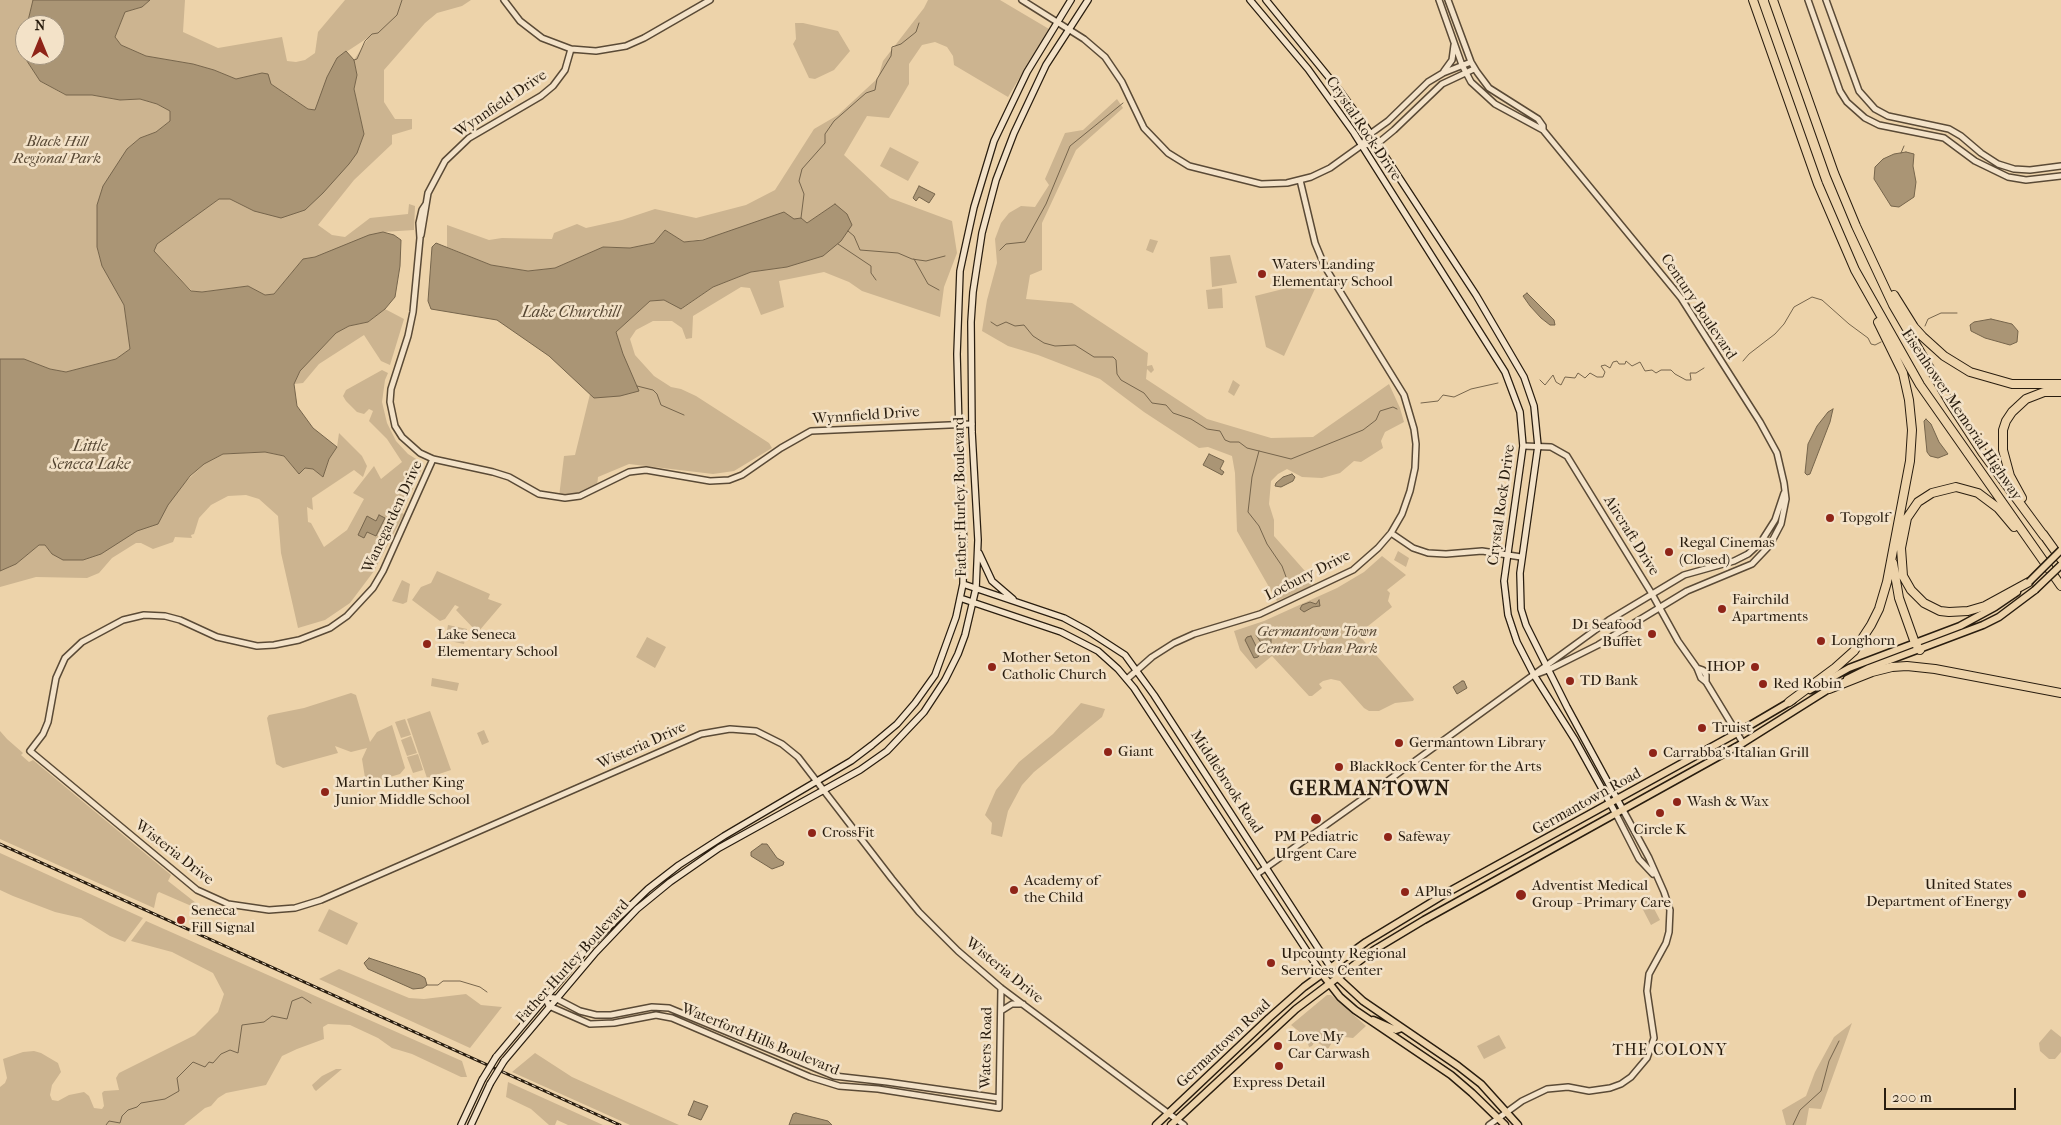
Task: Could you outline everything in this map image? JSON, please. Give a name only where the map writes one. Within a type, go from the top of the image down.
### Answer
[{"type":"highway","name":"Eisenhower Memorial Highway","points":[[1754,0],[1818,184],[1855,270],[1920,385],[2061,586]]},
{"type":"highway","name":"Eisenhower Memorial Highway","points":[[1773,0],[1834,173],[1872,262],[1934,377],[1982,452],[2044,536]]},
{"type":"highway","points":[[1834,173],[1898,302],[1914,327],[1932,346],[1956,364],[1985,377],[2012,384],[2061,384]]},
{"type":"highway","points":[[1789,702],[1843,662],[1863,638],[1881,602],[1910,461],[1911,414],[1903,373],[1855,270]]},
{"type":"highway","points":[[2061,392],[2044,392],[2026,398],[2012,412],[2003,430],[2003,450],[2010,476],[2044,536],[2061,559]]},
{"type":"highway","points":[[2029,582],[1995,601],[1977,608],[1949,612],[1931,607],[1917,598],[1903,576],[1901,548],[1907,518],[1918,502],[1932,493],[1948,488],[1970,489],[1985,496],[1998,508],[2040,556]]},
{"type":"highway","points":[[1893,548],[1895,585],[1902,610],[1918,646]]},
{"type":"highway","points":[[1829,689],[1872,672],[1892,667],[1907,666],[1935,669],[2061,693]]},
{"type":"main road","name":"Father Hurley Boulevard","points":[[461,1125],[482,1080],[496,1057],[589,946],[648,889],[679,865],[724,836],[817,781],[872,745],[897,724],[935,675],[956,617],[962,584],[964,540],[961,510],[957,354],[960,271],[974,207],[994,141],[1026,72],[1071,0]]},
{"type":"main road","name":"Father Hurley Boulevard","points":[[470,1125],[490,1084],[504,1061],[555,998],[637,909],[670,882],[719,848],[860,770],[887,751],[924,712],[958,654],[974,603],[976,588],[977,550],[972,424],[971,322],[973,292],[989,202],[1017,125],[1046,65],[1088,0]]},
{"type":"main road","name":"Crystal Rock Drive","points":[[1250,0],[1308,69],[1362,145],[1505,372],[1520,412],[1523,446],[1504,592],[1508,615],[1517,642],[1534,675],[1614,801],[1623,810]]},
{"type":"main road","name":"Crystal Rock Drive","points":[[1266,0],[1340,91],[1377,144],[1476,295],[1515,358],[1528,386],[1534,406],[1538,446],[1521,557],[1519,582],[1521,609],[1526,625],[1614,801],[1616,814]]},
{"type":"main road","points":[[977,550],[992,581],[1005,594],[1021,604]]},
{"type":"main road","name":"Germantown Road","points":[[1171,1125],[1296,1009],[1374,950],[1424,920],[1743,743],[1829,689],[1979,617],[2029,582],[2061,550]]},
{"type":"main road","name":"Germantown Road","points":[[1156,1125],[1269,1018],[1322,974],[1366,942],[1450,891],[1737,733],[1849,668],[1983,625],[1999,617],[2035,590],[2061,565]]},
{"type":"main road","name":"Middlebrook Road","points":[[962,584],[1064,618],[1088,631],[1125,656],[1137,670],[1337,977],[1363,1001],[1480,1084],[1508,1112],[1518,1125]]},
{"type":"main road","name":"Middlebrook Road","points":[[960,598],[1069,636],[1098,651],[1127,679],[1322,974],[1340,997],[1367,1018],[1451,1075],[1505,1125]]},
{"type":"main road","points":[[1367,1018],[1381,1022],[1396,1030],[1402,1028]]},
{"type":"street","points":[[504,0],[511,11],[530,30],[554,43],[571,49],[596,51],[626,46],[644,38],[710,0]]},
{"type":"street","points":[[1022,0],[1069,29],[1092,45],[1104,57],[1125,86],[1144,128],[1163,149],[1182,162],[1261,184],[1287,183],[1300,180],[1330,168],[1362,145],[1370,134],[1388,121],[1428,82],[1442,72],[1452,60],[1454,42]]},
{"type":"street","name":"Century Boulevard","points":[[1256,874],[1383,785],[1534,675],[1598,645],[1698,585],[1742,570],[1762,556],[1781,524],[1786,499],[1781,464],[1777,453],[1760,422],[1688,308],[1660,270],[1543,130],[1495,104],[1471,82],[1462,65],[1439,0]]},
{"type":"street","name":"Century Boulevard","points":[[1448,0],[1474,69],[1489,88],[1538,119],[1543,126],[1543,130]]},
{"type":"street","points":[[1808,0],[1840,91],[1847,102],[1865,118],[1879,125],[1944,138],[1975,161],[2008,177],[2026,180],[2061,176]]},
{"type":"street","points":[[1826,0],[1858,91],[1875,109],[1888,116],[1949,129],[1998,164],[2014,169],[2030,170],[2061,166]]},
{"type":"street","name":"Wynnfield Drive","points":[[571,49],[565,70],[553,86],[541,96],[489,125],[460,145],[438,172],[428,193],[425,220],[420,238],[413,312],[408,336],[391,389],[390,402],[395,426],[402,437],[420,453],[433,459],[493,472],[509,477],[539,494],[564,498],[580,496],[615,477],[629,472],[646,470],[710,481],[729,480],[742,475],[811,430],[972,424]]},
{"type":"street","points":[[1442,72],[1471,62]]},
{"type":"street","points":[[1362,145],[1377,144],[1442,84],[1474,69]]},
{"type":"street","name":"Locbury Drive","points":[[1127,679],[1156,654],[1184,638],[1260,614],[1338,578],[1364,561],[1391,533],[1402,514],[1410,491],[1415,468],[1414,428],[1399,385],[1342,295],[1319,254],[1300,180]]},
{"type":"street","name":"Aircraft Drive","points":[[1523,446],[1551,446],[1567,456],[1652,594],[1678,641],[1697,668],[1701,678],[1706,682],[1743,743]]},
{"type":"street","name":"Wanegarden Drive","points":[[30,751],[43,734],[48,722],[56,678],[65,658],[82,642],[124,620],[144,615],[166,616],[180,620],[217,637],[257,646],[299,640],[329,628],[347,616],[373,588],[383,571],[433,459]]},
{"type":"street","name":"Century Boulevard","points":[[1547,668],[1610,620],[1690,572],[1734,561],[1748,554],[1761,542],[1775,520],[1784,493]]},
{"type":"street","points":[[1391,533],[1420,551],[1436,554],[1482,552],[1521,557]]},
{"type":"street","name":"Wisteria Drive","points":[[30,751],[197,890],[228,904],[269,910],[295,908],[321,900],[676,744],[715,730],[743,729],[766,735],[791,750],[919,912],[958,951],[1001,988],[1184,1125]]},
{"type":"street","name":"Crystal Rock Drive","points":[[1489,1125],[1535,1094],[1547,1089],[1568,1087],[1589,1091],[1610,1088],[1630,1077],[1642,1065],[1654,1038],[1647,991],[1649,974],[1666,943],[1670,924],[1668,901],[1649,858],[1623,810]]},
{"type":"street","name":"Crystal Rock Drive","points":[[1616,814],[1640,859],[1656,876]]},
{"type":"street","name":"Waters Road","points":[[999,1108],[1001,988]]},
{"type":"street","points":[[545,997],[549,1006]]},
{"type":"street","name":"Waterford Hills Boulevard","points":[[545,997],[555,998],[580,1011],[596,1015],[611,1015],[652,1008],[669,1008],[834,1076],[999,1098]]},
{"type":"street","points":[[1001,1011],[1012,1004],[1024,1004]]},
{"type":"street","name":"Waterford Hills Boulevard","points":[[549,1006],[580,1020],[600,1025],[647,1016],[665,1016],[829,1084],[999,1108]]},
{"type":"green space","name":"Black Hill Regional Park","points":[[0,0],[33,0],[29,15],[15,15],[15,65],[30,65],[40,81],[65,95],[92,95],[120,100],[140,99],[157,104],[170,111],[170,121],[156,132],[140,138],[127,149],[119,164],[98,227],[97,248],[100,258],[124,305],[130,349],[116,359],[66,372],[50,369],[24,359],[0,359]]},
{"type":"green space","points":[[150,0],[185,0],[183,32],[218,48],[282,37],[287,61],[296,62],[305,60],[315,53],[318,32],[345,0],[471,0],[462,6],[437,13],[425,23],[384,70],[384,102],[395,119],[412,119],[412,129],[392,135],[392,144],[354,180],[318,225],[332,235],[345,237],[370,218],[408,214],[409,204],[415,206],[414,230],[383,232],[315,257],[303,259],[274,294],[265,295],[248,286],[202,292],[192,291],[154,251],[157,244],[167,234],[219,199],[230,199],[254,211],[364,134],[354,89],[357,75],[354,60],[369,37],[337,58],[316,111],[308,109],[271,84],[262,73],[236,79],[193,64],[146,56],[121,45],[115,37],[125,12],[142,7]]},
{"type":"green space","points":[[928,0],[1000,0],[1049,29],[1008,97],[954,65],[953,56],[947,47],[935,42],[922,45],[909,64],[909,84],[889,118],[867,116],[844,155],[890,198],[952,221],[957,253],[944,287],[940,317],[862,291],[849,282],[824,272],[779,281],[784,307],[761,315],[750,288],[741,287],[693,316],[692,338],[686,339],[682,328],[672,321],[653,321],[636,330],[630,339],[635,355],[654,376],[671,387],[681,389],[696,396],[769,443],[772,448],[734,471],[713,474],[629,464],[598,477],[597,487],[580,496],[559,497],[564,456],[575,455],[590,394],[594,398],[623,354],[616,332],[650,301],[664,300],[682,309],[713,287],[751,272],[787,267],[835,204],[807,223],[684,242],[665,230],[654,243],[630,248],[603,247],[555,268],[528,271],[491,265],[447,247],[447,225],[489,240],[502,238],[552,239],[554,233],[577,224],[586,228],[622,220],[655,209],[696,218],[746,205],[775,190],[814,129],[838,115],[878,78],[883,61],[924,8]]},
{"type":"green space","points":[[795,23],[838,31],[850,51],[834,70],[815,79],[809,78],[793,44],[796,39]]},
{"type":"green space","points":[[1117,99],[1123,108],[1076,150],[1042,223],[1042,270],[1030,275],[1026,299],[1072,303],[1148,353],[1147,366],[1152,365],[1154,370],[1151,373],[1147,369],[1146,379],[1207,419],[1271,438],[1313,437],[1389,384],[1400,408],[1404,422],[1385,432],[1381,441],[1383,448],[1361,462],[1354,461],[1340,473],[1322,478],[1302,477],[1287,469],[1271,481],[1269,504],[1274,520],[1274,536],[1312,579],[1311,586],[1277,601],[1237,531],[1235,473],[1232,456],[1208,447],[1199,448],[1144,412],[1100,379],[1038,355],[1008,346],[982,331],[987,300],[997,263],[995,239],[1001,223],[1009,213],[1021,206],[1035,207],[1049,185],[1045,179],[1065,133],[1083,130]]},
{"type":"green space","points":[[890,147],[919,162],[908,181],[880,166]]},
{"type":"green space","points":[[1150,239],[1158,241],[1153,253],[1146,250]]},
{"type":"green space","points":[[1230,255],[1237,283],[1212,287],[1210,257]]},
{"type":"green space","points":[[1319,280],[1284,356],[1266,347],[1255,296]]},
{"type":"green space","points":[[1222,288],[1223,308],[1208,309],[1206,290]]},
{"type":"green space","points":[[385,309],[404,319],[390,365],[381,361],[364,335],[319,364],[303,383],[294,384],[300,371],[336,333],[349,326],[368,322]]},
{"type":"green space","points":[[382,370],[388,373],[385,380],[382,402],[387,423],[396,441],[408,454],[421,462],[422,468],[402,513],[404,514],[374,571],[350,603],[325,620],[298,628],[281,553],[278,516],[259,499],[246,495],[228,496],[211,505],[199,518],[194,534],[191,535],[192,538],[175,537],[173,542],[153,549],[141,543],[136,543],[112,558],[99,573],[87,578],[36,577],[0,587],[0,571],[16,564],[39,545],[45,545],[52,554],[83,560],[102,553],[166,501],[204,464],[223,454],[265,452],[284,456],[299,474],[305,468],[313,469],[323,477],[329,459],[337,447],[339,433],[362,456],[367,466],[363,477],[354,470],[312,498],[313,510],[307,507],[308,522],[311,523],[324,547],[347,530],[364,499],[353,493],[374,466],[381,479],[402,462],[387,439],[369,421],[373,411],[369,409],[364,414],[357,412],[343,396],[346,390]]},
{"type":"green space","points":[[1233,380],[1240,385],[1234,396],[1228,392]]},
{"type":"green space","points":[[1398,551],[1409,558],[1406,567],[1394,560]]},
{"type":"green space","name":"Germantown Town Center Urban Park","points":[[1382,556],[1406,575],[1387,590],[1390,593],[1388,601],[1392,607],[1358,634],[1414,699],[1413,701],[1395,703],[1379,711],[1369,711],[1364,708],[1340,681],[1331,679],[1319,684],[1322,688],[1312,696],[1309,696],[1272,656],[1256,669],[1240,650],[1234,631],[1264,621],[1337,588],[1364,572]]},
{"type":"green space","points":[[437,571],[490,594],[488,599],[502,604],[479,631],[476,631],[456,610],[459,607],[455,605],[445,619],[440,621],[412,600],[421,587],[431,583]]},
{"type":"green space","points":[[402,580],[410,584],[407,602],[403,604],[392,601]]},
{"type":"green space","points":[[448,625],[467,629],[464,644],[445,640]]},
{"type":"green space","points":[[647,637],[666,647],[655,668],[636,657]]},
{"type":"green space","points":[[432,678],[459,683],[457,691],[431,686]]},
{"type":"green space","points":[[351,693],[356,695],[370,742],[377,732],[392,725],[405,768],[400,774],[366,784],[362,759],[367,748],[351,752],[335,746],[338,753],[283,768],[276,764],[267,718],[269,715],[304,708]]},
{"type":"green space","points":[[1081,703],[1105,709],[1102,717],[1034,772],[1022,785],[1008,811],[1002,837],[991,834],[992,823],[985,815],[996,790],[1019,762],[1053,734]]},
{"type":"green space","points":[[430,711],[451,770],[427,778],[407,719]]},
{"type":"green space","points":[[405,719],[411,735],[401,738],[395,722]]},
{"type":"green space","points":[[484,730],[489,742],[482,745],[477,733]]},
{"type":"green space","points":[[0,731],[23,753],[21,755],[29,762],[33,760],[171,875],[168,881],[210,914],[159,892],[154,908],[0,839]]},
{"type":"green space","points":[[411,736],[417,753],[407,756],[401,740]]},
{"type":"green space","points":[[418,754],[423,770],[413,773],[407,757]]},
{"type":"green space","points":[[0,853],[143,918],[125,942],[110,936],[81,918],[55,912],[13,896],[0,890]]},
{"type":"green space","points":[[1649,899],[1660,920],[1651,925],[1640,904]]},
{"type":"green space","points":[[329,909],[358,923],[347,945],[318,931]]},
{"type":"green space","points":[[146,921],[462,1061],[467,1077],[461,1077],[412,1054],[392,1048],[378,1038],[350,1025],[328,1024],[323,1027],[324,1039],[282,1056],[266,1085],[226,1093],[184,1125],[0,1125],[0,1087],[7,1078],[3,1059],[23,1052],[34,1051],[41,1053],[58,1063],[61,1072],[52,1085],[50,1095],[52,1100],[58,1101],[69,1095],[84,1092],[89,1096],[94,1108],[102,1109],[104,1106],[102,1093],[104,1091],[119,1090],[116,1078],[119,1073],[195,1035],[218,1012],[224,994],[213,973],[172,952],[131,941]]},
{"type":"green space","points":[[339,969],[409,998],[424,999],[466,994],[481,1005],[502,1007],[470,1048],[319,979]]},
{"type":"green space","points":[[1327,995],[1331,995],[1366,1026],[1353,1038],[1336,1036],[1328,1049],[1315,1041],[1309,1047],[1306,1037],[1291,1025]]},
{"type":"green space","points":[[1852,1023],[1821,1109],[1809,1108],[1806,1125],[1786,1125],[1782,1110],[1806,1096],[1815,1072],[1834,1037]]},
{"type":"green space","points":[[2051,1029],[2061,1037],[2061,1052],[2055,1059],[2049,1059],[2040,1051],[2039,1043]]},
{"type":"green space","points":[[1499,1035],[1506,1048],[1484,1059],[1477,1046]]},
{"type":"green space","points":[[535,1053],[572,1077],[679,1125],[630,1125],[512,1072]]},
{"type":"green space","points":[[336,1069],[342,1069],[316,1091],[314,1089],[312,1085],[322,1076]]},
{"type":"green space","points":[[508,1082],[603,1125],[568,1125],[557,1120],[555,1125],[549,1125],[531,1109],[506,1097]]},
{"type":"water","name":"Little Seneca Lake","points":[[33,0],[150,0],[142,7],[125,12],[115,37],[121,45],[146,56],[193,64],[236,79],[262,73],[268,74],[271,84],[308,109],[315,110],[327,77],[337,58],[346,51],[354,60],[357,75],[354,89],[364,134],[357,153],[323,193],[305,210],[281,218],[254,211],[230,199],[219,199],[157,244],[154,251],[191,291],[202,292],[248,286],[265,295],[274,294],[303,259],[315,257],[369,235],[383,232],[394,235],[401,240],[400,266],[395,297],[385,309],[368,322],[349,326],[336,333],[300,371],[294,384],[297,406],[313,428],[337,447],[329,459],[323,477],[313,469],[305,468],[299,474],[284,456],[265,452],[223,454],[204,464],[190,476],[168,505],[158,524],[137,531],[101,554],[83,560],[63,560],[52,554],[45,545],[39,545],[16,564],[0,571],[0,359],[24,359],[50,369],[66,372],[116,359],[130,349],[124,305],[102,266],[97,247],[97,205],[103,186],[127,149],[140,138],[156,132],[170,121],[170,111],[157,104],[140,99],[120,100],[92,95],[66,95],[40,81],[30,65],[65,65],[65,15],[29,15]]},
{"type":"water","points":[[1906,152],[1914,154],[1913,166],[1916,182],[1914,197],[1899,207],[1891,206],[1874,179],[1875,167],[1883,159],[1894,154]]},
{"type":"water","points":[[919,186],[935,194],[929,203],[919,197],[916,201],[913,198]]},
{"type":"water","name":"Lake Churchill","points":[[835,204],[847,214],[852,225],[841,241],[823,256],[787,267],[751,272],[713,287],[681,309],[664,300],[650,301],[616,332],[639,391],[620,396],[594,398],[549,356],[497,320],[431,309],[428,301],[432,247],[436,243],[491,265],[528,271],[555,268],[603,247],[630,248],[654,243],[665,230],[684,242],[703,240],[784,212],[794,219],[801,218],[807,223]]},
{"type":"water","points":[[1527,293],[1554,320],[1555,325],[1550,325],[1530,306],[1523,296]]},
{"type":"water","points":[[1991,319],[2012,324],[2018,331],[2017,342],[2010,345],[1985,338],[1971,331],[1970,325],[1974,322]]},
{"type":"water","points":[[1833,409],[1830,422],[1810,474],[1807,475],[1805,473],[1808,444],[1817,426],[1828,412]]},
{"type":"water","points":[[1926,419],[1931,424],[1939,442],[1948,454],[1938,458],[1930,456],[1927,452],[1924,421]]},
{"type":"water","points":[[1209,454],[1224,461],[1220,469],[1224,472],[1222,475],[1203,465]]},
{"type":"water","points":[[1292,474],[1295,477],[1293,481],[1281,487],[1275,486],[1283,477]]},
{"type":"water","points":[[379,515],[385,518],[376,536],[367,532],[364,538],[358,535],[367,516],[376,521]]},
{"type":"water","points":[[1319,600],[1320,606],[1313,607],[1304,612],[1300,609],[1302,605],[1310,602],[1316,604]]},
{"type":"water","points":[[1271,632],[1271,648],[1266,650],[1256,635]]},
{"type":"water","points":[[1251,636],[1260,654],[1254,658],[1245,640]]},
{"type":"water","points":[[1464,681],[1467,688],[1457,694],[1453,687]]},
{"type":"water","points":[[762,844],[767,844],[777,858],[784,862],[783,865],[772,869],[751,856],[751,852]]},
{"type":"water","points":[[369,958],[420,975],[425,978],[427,985],[423,988],[413,989],[368,969],[364,963]]},
{"type":"water","points":[[694,1101],[708,1106],[701,1120],[688,1115]]},
{"type":"water","points":[[796,1113],[828,1121],[832,1125],[789,1125],[793,1114]]},
{"type":"waterway","points":[[354,60],[357,59],[365,41],[372,34],[378,33],[397,15],[402,0]]},
{"type":"waterway","points":[[801,218],[804,194],[799,181],[802,169],[825,143],[825,134],[834,121],[866,93],[875,90],[877,79],[891,56],[892,47],[901,44],[916,32],[919,23]]},
{"type":"waterway","points":[[1000,250],[1006,244],[1025,242],[1046,204],[1070,146],[1123,103]]},
{"type":"waterway","points":[[1901,153],[1904,146]]},
{"type":"waterway","points":[[848,231],[854,236],[860,250],[898,253],[912,259],[926,261],[945,256]]},
{"type":"waterway","points":[[838,244],[871,266],[871,273],[876,280]]},
{"type":"waterway","points":[[914,259],[928,284],[939,290]]},
{"type":"waterway","points":[[1743,361],[1775,334],[1784,324],[1794,307],[1812,297],[1822,300],[1868,338],[1871,344],[1875,345],[1881,342]]},
{"type":"waterway","points":[[1925,326],[1928,319],[1941,313],[1957,313]]},
{"type":"waterway","points":[[991,322],[997,326],[1006,322],[1015,326],[1024,325],[1033,336],[1044,343],[1055,346],[1075,345],[1094,357],[1113,357],[1116,360],[1117,374],[1121,380],[1144,393],[1152,403],[1166,405],[1173,413],[1191,419],[1207,429],[1220,431],[1225,440],[1239,442],[1247,448],[1291,459],[1363,430],[1376,420],[1380,411],[1393,407],[1397,409]]},
{"type":"waterway","points":[[1540,380],[1545,385],[1553,375],[1556,382],[1561,385],[1565,377],[1575,378],[1578,373],[1585,378],[1590,373],[1597,377],[1603,377],[1605,372],[1601,366],[1605,365],[1610,368],[1613,362],[1617,361],[1619,364],[1625,364],[1626,361],[1632,366],[1640,362],[1645,371],[1652,370],[1656,373],[1661,370],[1671,370],[1686,380],[1691,380],[1690,373],[1696,373],[1704,368]]},
{"type":"waterway","points":[[1421,403],[1438,401],[1443,395],[1454,397],[1471,389],[1498,383]]},
{"type":"waterway","points":[[637,386],[653,390],[657,394],[661,405],[684,415]]},
{"type":"waterway","points":[[1259,451],[1252,477],[1248,512],[1259,526],[1267,544],[1282,566],[1289,585]]},
{"type":"waterway","points":[[427,985],[438,985],[443,981],[460,981],[480,987],[487,992]]},
{"type":"waterway","points":[[106,1125],[109,1121],[120,1123],[122,1116],[128,1110],[137,1107],[141,1103],[165,1099],[179,1091],[177,1078],[193,1062],[205,1067],[209,1062],[213,1063],[221,1054],[230,1050],[238,1053],[242,1025],[264,1022],[272,1016],[287,1019],[292,1001],[302,997],[311,1003]]},
{"type":"waterway","points":[[1793,1125],[1800,1110],[1821,1091],[1829,1061],[1839,1041]]},
{"type":"railway","points":[[0,844],[620,1125]]},
{"type":"place","name":"Waters Landing Elementary School","points":[[1262,274]]},
{"type":"place","name":"Topgolf","points":[[1830,518]]},
{"type":"place","name":"Regal Cinemas (Closed)","points":[[1669,552]]},
{"type":"place","name":"Fairchild Apartments","points":[[1722,609]]},
{"type":"place","name":"D1 Seafood Buffet","points":[[1652,634]]},
{"type":"place","name":"Longhorn","points":[[1821,641]]},
{"type":"place","name":"Lake Seneca Elementary School","points":[[427,644]]},
{"type":"place","name":"Mother Seton Catholic Church","points":[[992,667]]},
{"type":"place","name":"IHOP","points":[[1755,667]]},
{"type":"place","name":"TD Bank","points":[[1570,681]]},
{"type":"place","name":"Red Robin","points":[[1763,684]]},
{"type":"place","name":"Truist","points":[[1702,728]]},
{"type":"place","name":"Germantown Library","points":[[1399,743]]},
{"type":"place","name":"Giant","points":[[1108,752]]},
{"type":"place","name":"Carrabba's Italian Grill","points":[[1653,753]]},
{"type":"place","name":"BlackRock Center for the Arts","points":[[1339,767]]},
{"type":"place","name":"Martin Luther King Junior Middle School","points":[[325,792]]},
{"type":"place","name":"Wash & Wax","points":[[1677,802]]},
{"type":"place","name":"Circle K","points":[[1660,813]]},
{"type":"place","name":"PM Pediatric Urgent Care","points":[[1316,819]]},
{"type":"place","name":"CrossFit","points":[[812,833]]},
{"type":"place","name":"Safeway","points":[[1388,837]]},
{"type":"place","name":"Academy of the Child","points":[[1014,890]]},
{"type":"place","name":"APlus","points":[[1405,892]]},
{"type":"place","name":"United States Department of Energy","points":[[2022,894]]},
{"type":"place","name":"Adventist Medical Group - Primary Care","points":[[1521,895]]},
{"type":"place","name":"Seneca Fill Signal","points":[[181,920]]},
{"type":"place","name":"Upcounty Regional Services Center","points":[[1271,963]]},
{"type":"place","name":"Love My Car Carwash","points":[[1278,1046]]},
{"type":"place","name":"Express Detail","points":[[1279,1066]]},
{"type":"district","name":"GERMANTOWN","points":[[1370,790]]},
{"type":"district","name":"THE COLONY","points":[[1670,1051]]}]
